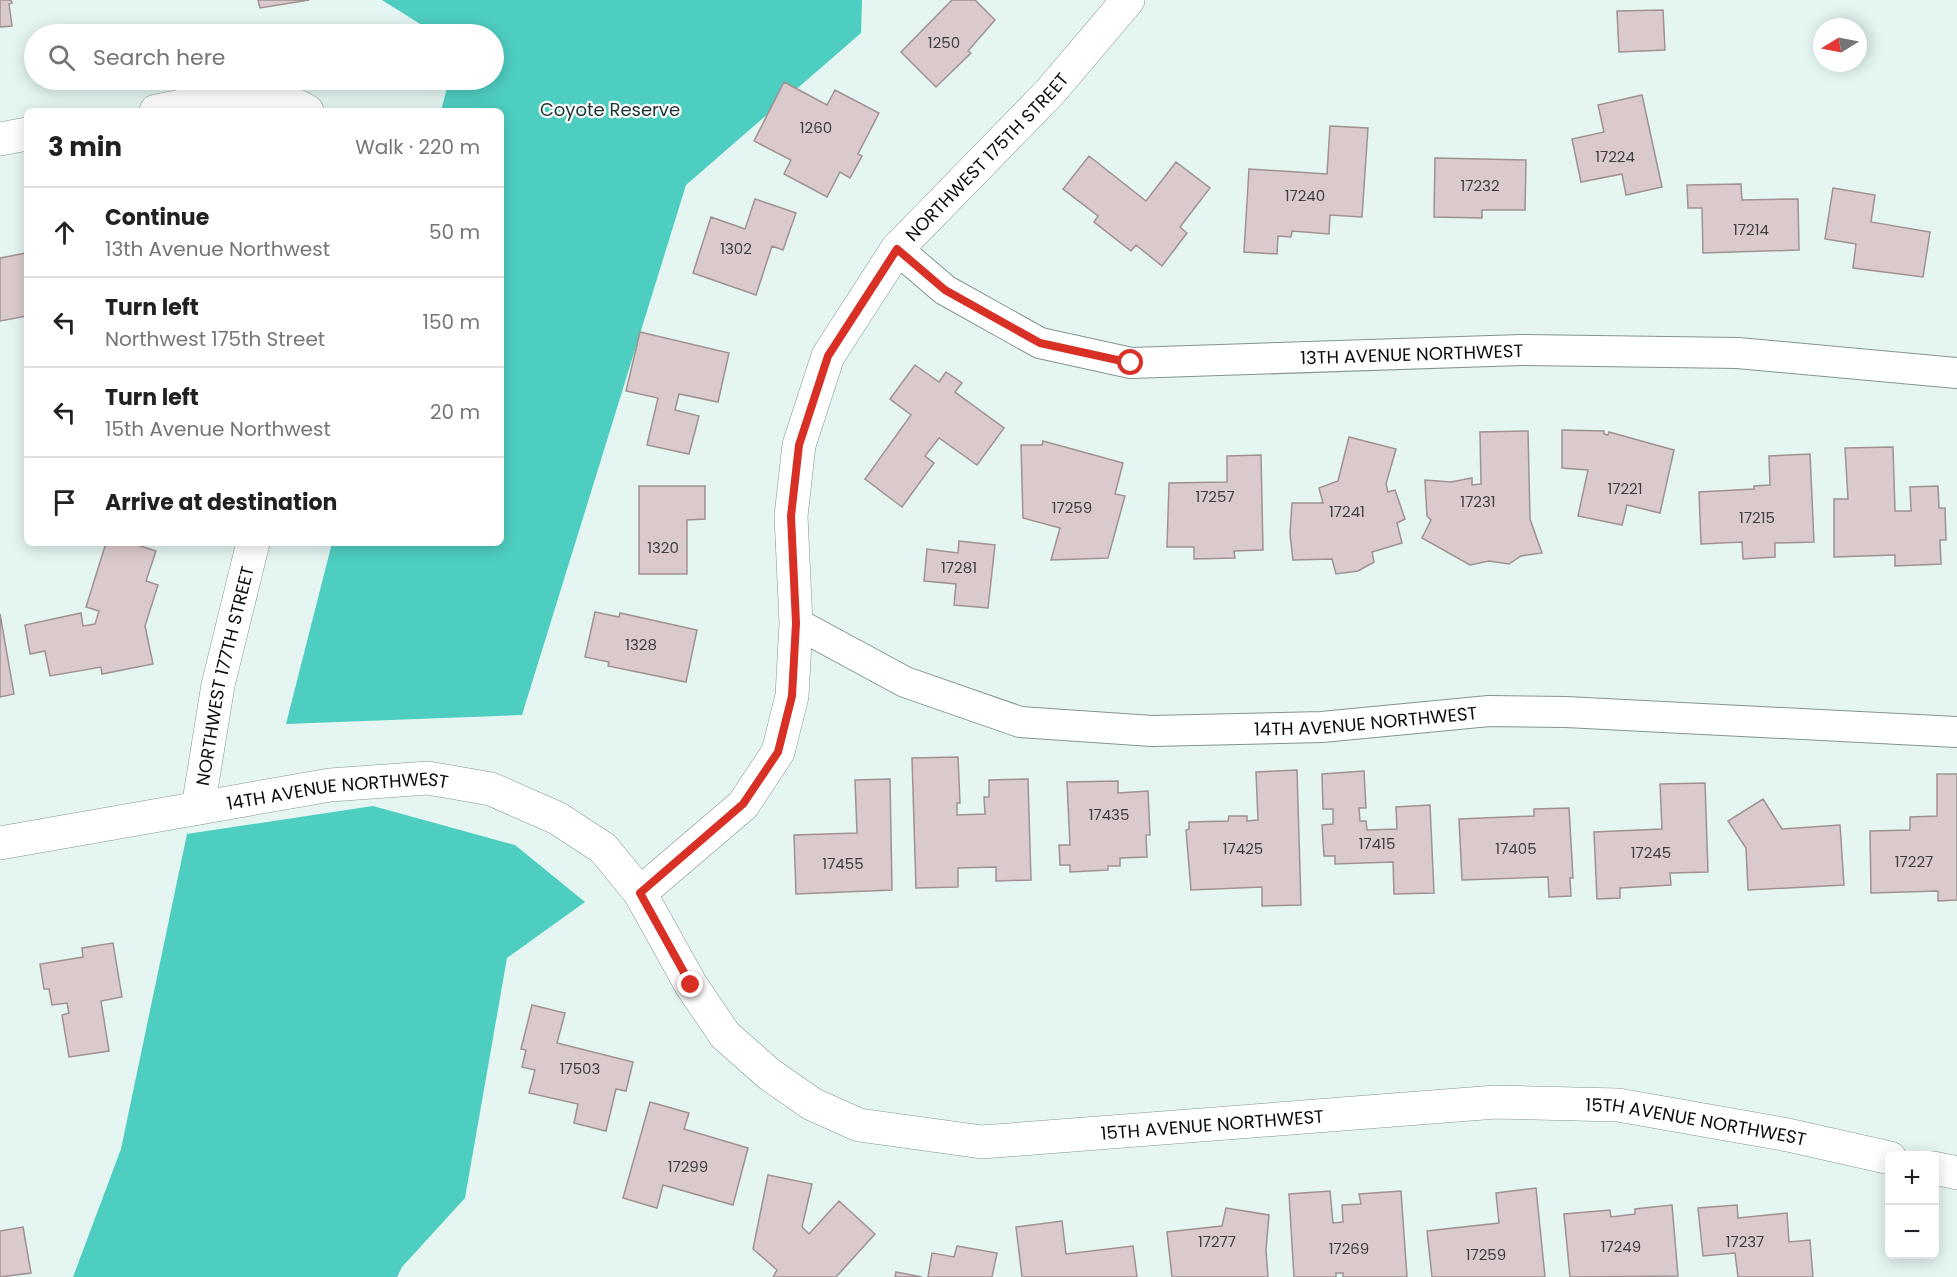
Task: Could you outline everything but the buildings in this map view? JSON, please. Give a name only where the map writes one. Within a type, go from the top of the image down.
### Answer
[{"type":"street","name":"NORTHWEST 175TH STREET","points":[[640,893],[743,804],[778,752],[792,696],[796,623],[791,516],[799,445],[828,356],[897,249],[1050,92],[1128,0]]},
{"type":"street","points":[[173,108],[251,94],[293,103],[302,108]]},
{"type":"street","points":[[0,139],[24,135]]},
{"type":"street","name":"13TH AVENUE NORTHWEST","points":[[897,249],[945,290],[1040,343],[1131,363],[1521,350],[1738,353],[1957,373]]},
{"type":"street","name":"NORTHWEST 177TH STREET","points":[[198,808],[218,685],[252,546]]},
{"type":"street","name":"14TH AVENUE NORTHWEST","points":[[796,623],[905,682],[1020,722],[1152,730],[1311,727],[1489,711],[1566,712],[1957,732]]},
{"type":"street","name":"14TH AVENUE NORTHWEST","points":[[0,843],[330,785],[428,778],[491,789],[557,818],[603,848],[640,893]]},
{"type":"street","name":"15TH AVENUE NORTHWEST","points":[[640,893],[691,985],[725,1035],[769,1074],[812,1104],[858,1125],[982,1142],[1496,1102],[1618,1105],[1788,1135],[1885,1157]]},
{"type":"street","points":[[1939,1169],[1957,1173]]},
{"type":"green space","name":"Coyote Reserve","points":[[382,0],[862,0],[861,33],[686,185],[522,715],[286,724],[331,546],[504,546],[504,108],[442,108],[446,90],[504,90],[504,24],[420,24]]},
{"type":"green space","points":[[373,806],[515,845],[585,902],[507,958],[465,1198],[402,1267],[397,1277],[73,1277],[121,1149],[187,834]]},
{"type":"route","points":[[691,985],[640,893],[743,804],[778,752],[792,696],[796,623],[791,516],[799,445],[828,356],[897,249],[945,290],[1040,343],[1131,363]]}]
